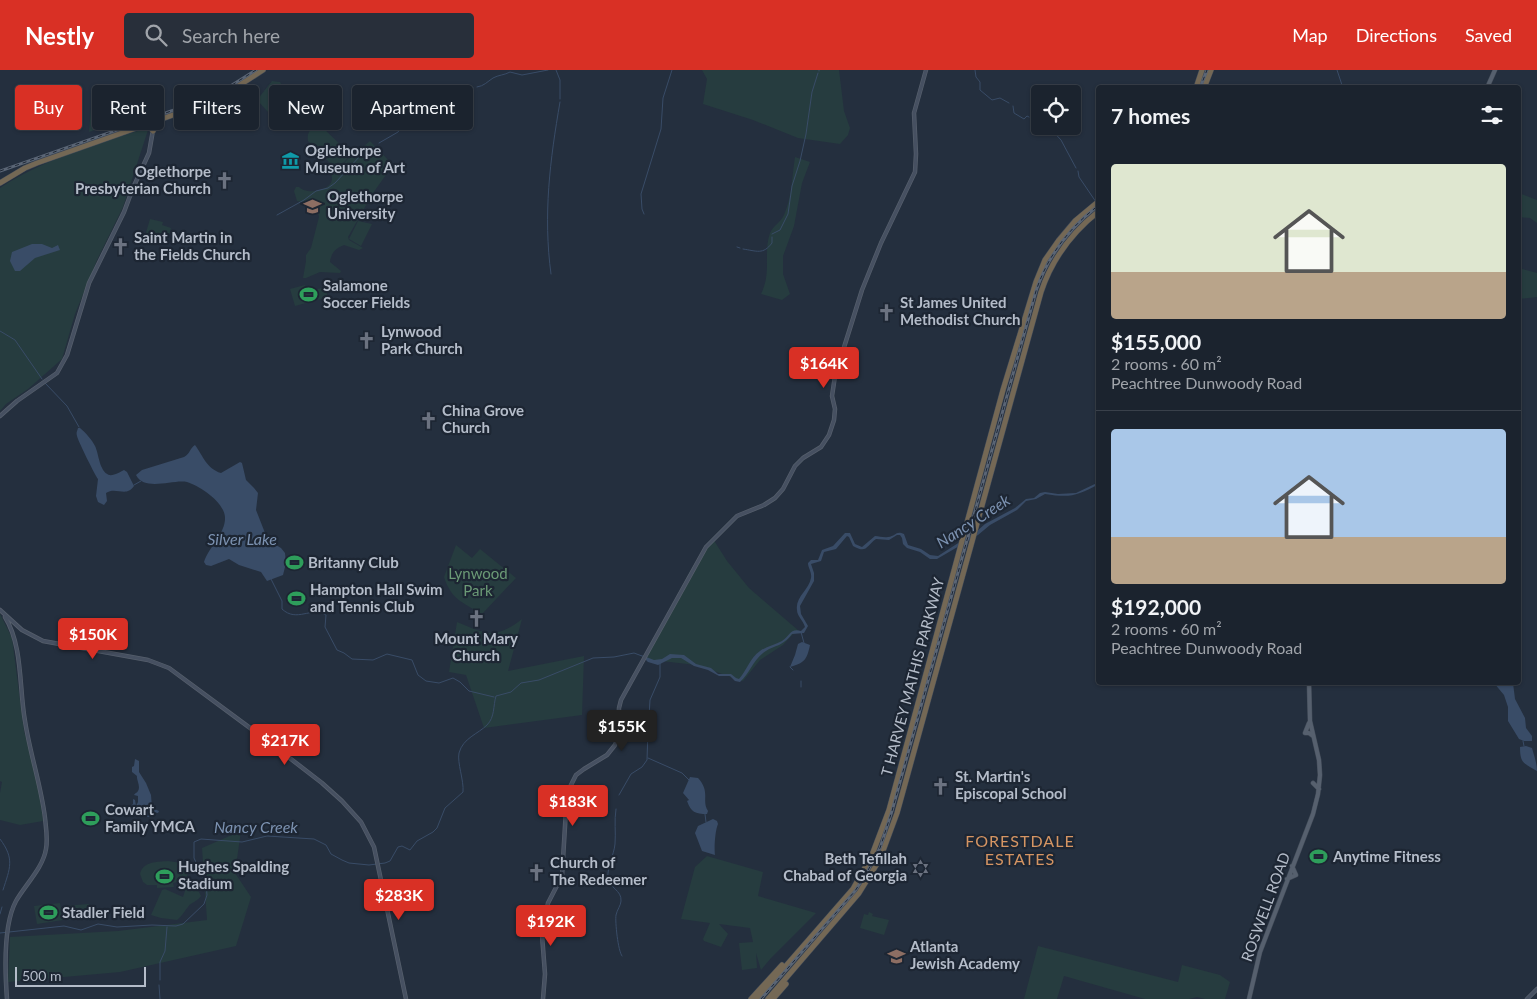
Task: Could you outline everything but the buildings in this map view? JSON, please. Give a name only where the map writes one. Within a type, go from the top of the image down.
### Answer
[{"type":"highway","points":[[164,118],[224,96],[263,70]]},
{"type":"highway","points":[[1197,85],[1202,70]]},
{"type":"highway","points":[[1205,85],[1210,70]]},
{"type":"highway","points":[[0,183],[19,171],[37,163],[131,130]]},
{"type":"highway","name":"T HARVEY MATHIS PARKWAY","points":[[757,999],[858,881],[880,838],[958,560],[1003,390],[1036,282],[1045,260],[1054,246],[1080,216],[1096,203]]},
{"type":"highway","name":"T HARVEY MATHIS PARKWAY","points":[[768,999],[859,894],[875,868],[888,841],[1043,285],[1060,250],[1096,214]]},
{"type":"highway","points":[[751,999],[828,918]]},
{"type":"highway","points":[[773,999],[801,966],[804,958]]},
{"type":"main road","points":[[543,999],[545,973],[542,935],[548,903],[562,876],[567,793],[576,775],[601,760],[615,745],[618,737],[621,700],[706,547],[737,516],[764,505],[775,498],[795,466],[803,458],[821,447],[830,435],[835,409],[832,396],[835,376],[862,290],[881,243],[916,172],[914,113],[926,70]]},
{"type":"main road","points":[[1488,85],[1495,70]]},
{"type":"main road","points":[[0,416],[17,401],[57,373],[62,366],[89,283],[124,212],[149,153],[153,131]]},
{"type":"main road","points":[[1,611],[14,636],[25,722],[39,782],[47,836],[43,858],[15,902],[9,926],[6,962],[7,999]]},
{"type":"main road","points":[[1,611],[22,630],[42,641],[148,660],[174,671],[315,777],[342,801],[356,815],[369,835],[379,867],[406,999]]},
{"type":"main road","points":[[10,626],[17,626]]},
{"type":"main road","points":[[14,636],[16,631],[22,630]]},
{"type":"main road","name":"ROSWELL ROAD","points":[[1249,999],[1260,952],[1308,823],[1312,817],[1319,789],[1319,765],[1313,736],[1305,733],[1310,721],[1309,685]]},
{"type":"main road","points":[[1312,783],[1319,789]]},
{"type":"main road","points":[[1527,999],[1537,989]]},
{"type":"green space","points":[[702,70],[839,70],[844,111],[850,128],[848,135],[840,144],[798,138],[753,120],[703,104],[707,79]]},
{"type":"green space","points":[[272,81],[280,82],[282,85],[269,85],[269,113],[259,102],[259,97]]},
{"type":"green space","points":[[92,96],[92,130],[95,130],[89,132]]},
{"type":"green space","points":[[140,130],[148,130],[123,207],[97,260],[75,314],[62,359],[28,389],[6,404],[0,411],[0,188],[35,168]]},
{"type":"green space","points":[[311,130],[325,130],[348,154],[351,152],[354,159],[357,152],[370,141],[393,165],[373,193],[348,237],[349,240],[363,248],[359,250],[344,245],[334,251],[330,262],[341,271],[340,273],[320,272],[303,278],[306,255],[311,248],[319,217],[314,207],[297,201],[294,191],[296,187],[308,191],[326,188],[332,180],[333,167],[340,167],[348,159],[348,156],[339,165],[331,164],[308,141]]},
{"type":"green space","points":[[795,157],[810,162],[802,183],[794,226],[783,256],[783,274],[790,294],[782,300],[761,294],[766,278],[768,240],[771,231],[783,217],[787,208]]},
{"type":"green space","points":[[1521,194],[1537,200],[1537,223],[1530,218],[1521,217]]},
{"type":"green space","points":[[150,219],[163,222],[162,225],[171,228],[168,239],[159,236],[157,239],[145,236]]},
{"type":"green space","points":[[358,221],[372,224],[361,246],[349,239]]},
{"type":"green space","points":[[1521,269],[1537,273],[1537,297],[1521,299]]},
{"type":"green space","name":"Salamone Soccer Fields","points":[[305,285],[307,292],[325,287],[328,297],[295,306],[290,289]]},
{"type":"green space","points":[[713,539],[727,561],[749,588],[799,631],[793,634],[783,645],[760,660],[743,681],[696,665],[644,659],[689,573],[701,553]]},
{"type":"green space","name":"Lynwood Park","points":[[456,545],[472,558],[480,549],[516,578],[483,613],[458,599],[450,590],[444,577]]},
{"type":"green space","points":[[0,614],[12,638],[24,731],[38,782],[43,821],[20,825],[0,820],[2,782],[0,781]]},
{"type":"green space","points":[[522,619],[508,671],[584,656],[582,715],[484,728],[466,675],[449,672],[457,622],[476,630],[490,633],[505,630]]},
{"type":"green space","points":[[241,831],[235,873],[251,897],[236,946],[120,972],[8,982],[10,937],[118,931],[207,920],[202,848]]},
{"type":"green space","points":[[707,856],[763,872],[758,896],[816,913],[761,970],[756,953],[757,968],[742,970],[739,943],[753,942],[750,928],[719,924],[728,934],[721,947],[703,939],[710,923],[681,919],[695,867]]},
{"type":"green space","name":"Hughes Spalding Stadium","points":[[168,861],[186,865],[188,874],[184,881],[173,883],[174,887],[157,888],[157,885],[147,885],[143,882],[140,874],[147,864]]},
{"type":"green space","points":[[186,888],[198,890],[201,896],[189,905],[177,920],[151,915],[162,890],[165,889],[183,897]]},
{"type":"green space","name":"Stadler Field","points":[[60,903],[63,920],[37,924],[34,906]]},
{"type":"green space","points":[[89,904],[91,919],[65,920],[63,906]]},
{"type":"green space","points":[[869,912],[873,914],[872,916],[889,920],[884,935],[860,928],[864,914],[868,915]]},
{"type":"green space","points":[[1038,946],[1178,982],[1182,965],[1220,975],[1230,982],[1225,999],[1197,997],[1189,999],[1145,999],[1064,976],[1057,999],[1024,999]]},
{"type":"water","points":[[32,244],[42,244],[52,248],[58,245],[60,250],[35,258],[20,271],[15,271],[10,261],[12,252]]},
{"type":"water","points":[[78,428],[94,444],[103,470],[109,475],[113,475],[124,470],[134,486],[124,492],[110,491],[106,493],[107,501],[104,505],[98,502],[96,496],[98,479],[78,439]]},
{"type":"water","name":"Silver Lake","points":[[195,445],[209,465],[221,473],[240,462],[242,463],[246,480],[258,493],[256,510],[267,538],[285,553],[286,563],[283,575],[267,581],[261,572],[239,565],[229,559],[211,566],[206,565],[204,562],[206,556],[225,523],[224,511],[216,500],[198,487],[187,482],[152,484],[140,480],[136,475],[142,470],[184,457]]},
{"type":"water","points":[[1096,483],[1096,486],[1073,495],[1045,494],[1036,499],[1026,501],[1017,510],[937,559],[930,559],[920,552],[907,548],[903,544],[900,535],[889,540],[876,539],[864,549],[853,546],[847,536],[836,549],[824,552],[821,561],[811,564],[814,581],[800,606],[801,614],[808,626],[804,633],[792,634],[785,642],[763,653],[740,682],[735,681],[730,676],[719,676],[694,666],[681,658],[672,658],[658,665],[648,662],[641,655],[654,660],[662,659],[670,654],[684,655],[696,664],[711,668],[718,674],[731,674],[739,679],[760,651],[782,641],[792,632],[801,631],[805,627],[798,614],[797,605],[810,582],[811,574],[808,563],[811,560],[818,560],[822,550],[833,546],[845,533],[850,533],[855,544],[862,547],[875,536],[886,537],[901,533],[904,534],[908,545],[921,549],[930,555],[938,556],[985,524],[1015,508],[1026,499],[1034,498],[1040,493],[1045,492],[1058,494],[1076,493]]},
{"type":"water","points":[[802,642],[810,645],[808,654],[802,662],[790,667],[798,644]]},
{"type":"water","points":[[1496,685],[1513,685],[1515,699],[1525,718],[1526,728],[1532,736],[1532,741],[1519,739],[1508,721],[1508,707],[1504,695]]},
{"type":"water","points":[[1520,747],[1532,748],[1537,771],[1522,760]]},
{"type":"water","points":[[135,759],[139,761],[139,772],[151,795],[152,808],[159,811],[158,813],[153,812],[149,817],[140,817],[130,807],[133,804],[133,799],[136,806],[138,802],[138,796],[134,795],[138,792],[139,785],[137,776],[132,772]]},
{"type":"water","points":[[690,777],[698,778],[702,783],[705,792],[707,814],[699,814],[692,810],[687,801],[689,800],[683,793]]},
{"type":"water","points":[[713,819],[718,824],[715,839],[715,855],[702,851],[695,833],[698,826]]},
{"type":"waterway","points":[[477,87],[484,85],[495,77],[510,72],[522,75],[548,70]]},
{"type":"waterway","points":[[556,70],[560,80],[560,99]]},
{"type":"waterway","points":[[644,214],[641,194],[661,129],[663,98],[672,70]]},
{"type":"waterway","points":[[975,70],[976,77],[980,82],[980,90],[992,100],[1000,98],[1009,103]]},
{"type":"waterway","points":[[1337,70],[1342,85]]},
{"type":"waterway","points":[[772,234],[780,230],[788,214],[792,186],[800,161],[812,92],[818,73]]},
{"type":"waterway","points":[[551,274],[548,230],[549,188],[560,102]]},
{"type":"waterway","points":[[1013,106],[1014,113],[1024,119],[1027,116],[1029,117]]},
{"type":"waterway","points":[[379,143],[400,130]]},
{"type":"waterway","points":[[1056,135],[1076,168]]},
{"type":"waterway","points":[[277,215],[316,191],[328,188],[361,155],[374,147]]},
{"type":"waterway","points":[[1078,171],[1079,177],[1096,202]]},
{"type":"waterway","points":[[743,249],[763,251],[772,243],[772,237]]},
{"type":"waterway","points":[[0,331],[15,340],[42,379]]},
{"type":"waterway","points":[[45,383],[67,406],[79,427]]},
{"type":"waterway","points":[[134,485],[141,481]]},
{"type":"waterway","points":[[271,579],[282,601],[282,609],[293,615],[315,612],[326,615],[325,627],[337,650],[352,659],[373,660],[387,654],[412,660],[418,675],[426,681],[439,683],[453,678],[469,691],[494,697]]},
{"type":"waterway","points":[[801,632],[804,643]]},
{"type":"waterway","name":"Nancy Creek","points":[[0,933],[64,926],[81,930],[98,924],[117,927],[176,926],[183,924],[204,904],[207,895],[206,884],[194,858],[194,842],[201,839],[242,842],[267,836],[314,839],[326,845],[331,854],[349,863],[369,865],[390,861],[398,847],[402,846],[410,850],[417,841],[433,832],[437,828],[445,808],[463,792],[459,753],[467,740],[490,722],[496,696],[511,692],[521,683],[539,680],[593,658],[614,657],[634,653],[642,656]]},
{"type":"waterway","points":[[649,717],[650,700],[660,677],[660,663]]},
{"type":"waterway","points":[[790,667],[793,670]]},
{"type":"waterway","points":[[801,681],[801,687]]},
{"type":"waterway","points":[[619,795],[631,774],[642,767],[647,760],[648,730]]},
{"type":"waterway","points":[[1523,741],[1524,746]]},
{"type":"waterway","points":[[648,758],[682,773],[689,780]]},
{"type":"waterway","points":[[616,809],[615,844],[608,878],[621,897],[616,919],[616,930],[622,956]]},
{"type":"waterway","points":[[705,814],[706,822]]},
{"type":"waterway","points":[[0,839],[8,852],[10,864],[3,890]]},
{"type":"waterway","points":[[0,914],[2,907]]},
{"type":"waterway","points":[[160,980],[160,962],[165,951],[167,927]]},
{"type":"waterway","points":[[159,985],[160,999]]},
{"type":"railway","points":[[0,171],[194,103],[224,90],[256,70]]},
{"type":"railway","points":[[1201,85],[1207,70]]},
{"type":"railway","points":[[761,999],[855,891],[880,848],[892,811],[1036,291],[1053,254],[1078,223],[1096,207]]},
{"type":"place","name":"Oglethorpe Museum of Art","points":[[291,160]]},
{"type":"place","name":"Oglethorpe Presbyterian Church","points":[[225,181]]},
{"type":"place","name":"Oglethorpe University","points":[[313,206]]},
{"type":"place","name":"Saint Martin in the Fields Church","points":[[120,247]]},
{"type":"place","name":"Salamone Soccer Fields","points":[[309,295]]},
{"type":"place","name":"St James United Methodist Church","points":[[886,312]]},
{"type":"place","name":"Lynwood Park Church","points":[[367,341]]},
{"type":"place","name":"China Grove Church","points":[[428,420]]},
{"type":"place","name":"Britanny Club","points":[[294,563]]},
{"type":"place","name":"Hampton Hall Swim and Tennis Club","points":[[296,599]]},
{"type":"place","name":"Mount Mary Church","points":[[476,618]]},
{"type":"place","name":"St. Martin's Episcopal School","points":[[941,786]]},
{"type":"place","name":"Cowart Family YMCA","points":[[91,819]]},
{"type":"place","name":"Anytime Fitness","points":[[1319,857]]},
{"type":"place","name":"Beth Tefillah Chabad of Georgia","points":[[921,868]]},
{"type":"place","name":"Church of The Redeemer","points":[[536,872]]},
{"type":"place","name":"Hughes Spalding Stadium","points":[[164,876]]},
{"type":"place","name":"Stadler Field","points":[[48,913]]},
{"type":"place","name":"Atlanta Jewish Academy","points":[[896,956]]},
{"type":"district","name":"FORESTDALE ESTATES","points":[[1020,850]]}]
